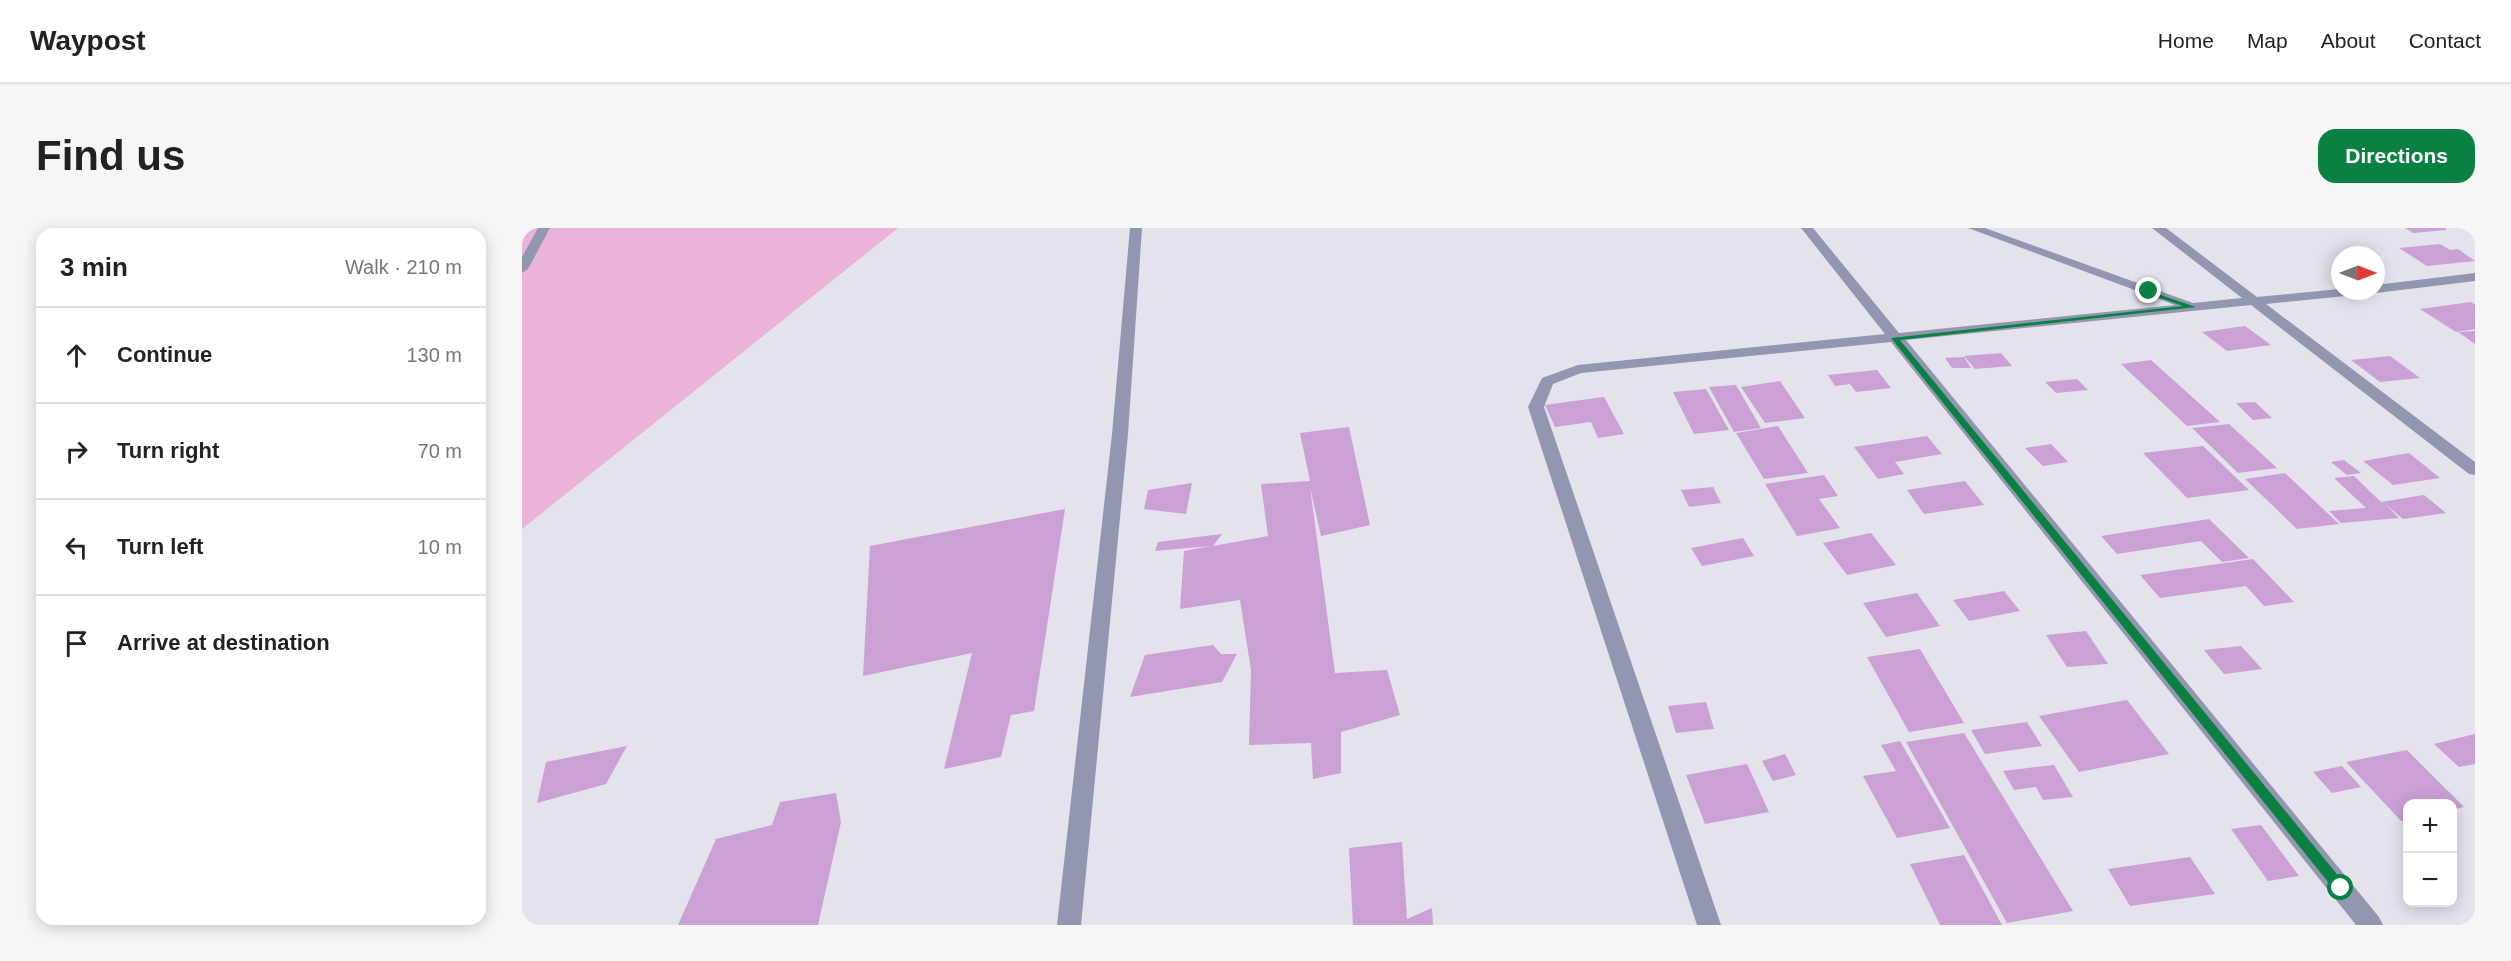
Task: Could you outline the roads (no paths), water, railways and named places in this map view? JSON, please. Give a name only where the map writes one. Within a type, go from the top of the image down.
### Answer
[{"type":"street","points":[[522,269],[544,228]]},
{"type":"street","points":[[1069,925],[1120,434],[1136,228]]},
{"type":"street","points":[[1807,228],[2371,925]]},
{"type":"street","points":[[1974,228],[2193,307]]},
{"type":"street","points":[[2158,228],[2258,302],[2475,470]]},
{"type":"street","points":[[2385,288],[2475,277]]},
{"type":"street","points":[[1708,925],[1536,407],[1547,381],[1578,369],[2331,294]]}]
